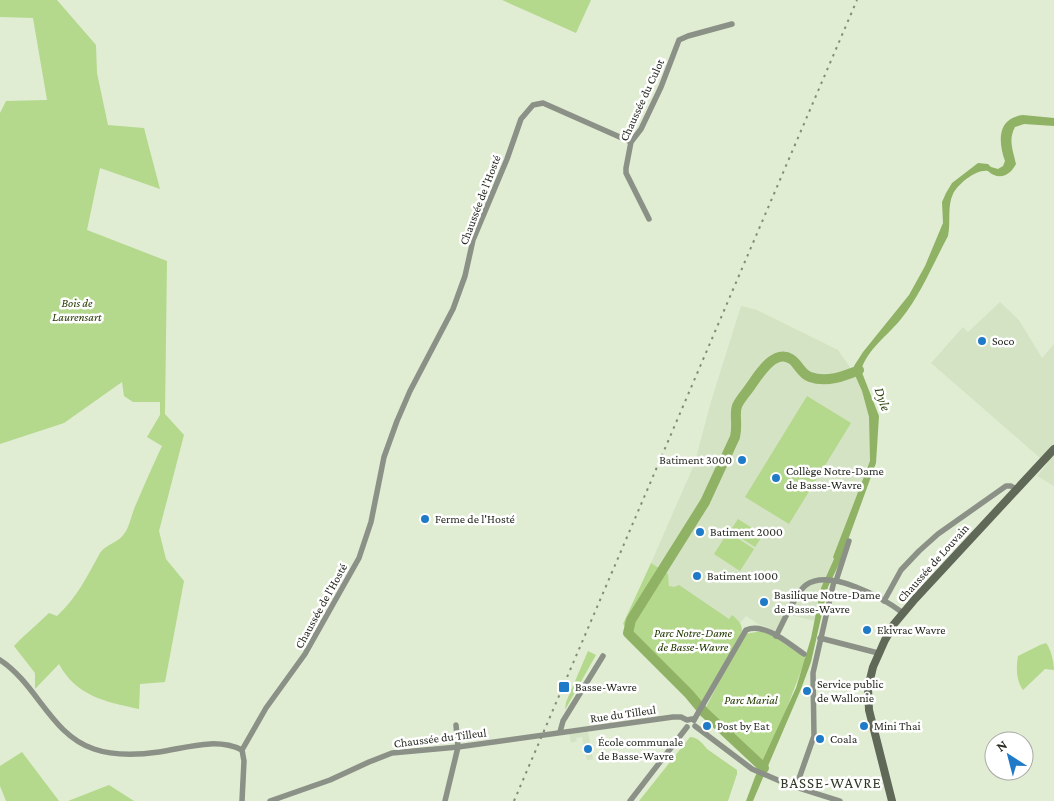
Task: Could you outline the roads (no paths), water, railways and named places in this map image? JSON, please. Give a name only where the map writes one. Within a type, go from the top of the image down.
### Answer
[{"type":"main road","name":"Chaussée de Louvain","points":[[892,801],[868,702],[869,680],[878,653],[903,613],[1054,448]]},
{"type":"street","name":"Chaussée du Culot","points":[[649,219],[626,171],[631,142],[641,129],[661,87],[679,40],[732,24]]},
{"type":"street","name":"Chaussée de l'Hosté","points":[[242,750],[266,708],[306,654],[359,558],[371,522],[382,456],[410,391],[453,309],[465,276],[473,240],[524,113],[533,105],[543,103],[631,142]]},
{"type":"street","points":[[884,601],[901,570],[919,550],[938,534],[1006,486],[1016,489]]},
{"type":"street","points":[[796,787],[814,736],[813,673],[820,638],[834,581],[849,541]]},
{"type":"street","points":[[776,636],[802,588],[813,582],[834,581],[854,587],[884,601],[903,613]]},
{"type":"street","points":[[630,801],[701,710],[743,634],[751,628],[765,630],[804,654]]},
{"type":"street","points":[[820,638],[878,653]]},
{"type":"street","points":[[560,732],[563,721],[603,656]]},
{"type":"street","points":[[0,660],[24,681],[64,730],[80,743],[93,749],[135,754],[217,744],[242,750],[244,761],[242,801]]},
{"type":"street","name":"Rue du Tilleul","points":[[560,732],[673,717],[681,717],[691,723]]},
{"type":"street","points":[[691,723],[754,770],[796,787],[840,801]]},
{"type":"street","points":[[445,801],[458,747],[456,725]]},
{"type":"street","name":"Chaussée du Tilleul","points":[[270,801],[330,780],[385,755],[404,751],[458,747],[560,732]]},
{"type":"waterway","points":[[764,768],[704,712],[689,694],[628,633],[631,620],[705,502],[735,437],[737,406],[757,376],[767,365],[779,357],[785,357],[791,359],[807,376],[816,379],[829,379],[859,370]]},
{"type":"railway","points":[[514,801],[857,0]]},
{"type":"place","name":"Soco","points":[[982,341]]},
{"type":"place","name":"Batiment 3000","points":[[742,460]]},
{"type":"place","name":"Collège Notre-Dame de Basse-Wavre","points":[[776,478]]},
{"type":"place","name":"Ferme de l'Hosté","points":[[425,519]]},
{"type":"place","name":"Batiment 2000","points":[[700,532]]},
{"type":"place","name":"Batiment 1000","points":[[697,576]]},
{"type":"place","name":"Basilique Notre-Dame de Basse-Wavre","points":[[764,602]]},
{"type":"place","name":"Ekivrac Wavre","points":[[867,630]]},
{"type":"place","name":"Basse-Wavre","points":[[564,687]]},
{"type":"place","name":"Service public de Wallonie","points":[[807,691]]},
{"type":"place","name":"Post by Eat","points":[[707,726]]},
{"type":"place","name":"Mini Thai","points":[[864,726]]},
{"type":"place","name":"Coala","points":[[820,739]]},
{"type":"place","name":"École communale de Basse-Wavre","points":[[588,749]]},
{"type":"district","name":"BASSE-WAVRE","points":[[831,783]]},
{"type":"park label","name":"Bois de Laurensart","points":[[77,310]]},
{"type":"park label","name":"Parc Notre-Dame de Basse-Wavre","points":[[693,640]]},
{"type":"park label","name":"Parc Marial","points":[[751,700]]},
{"type":"water label","name":"Dyle","points":[[883,399]]}]
